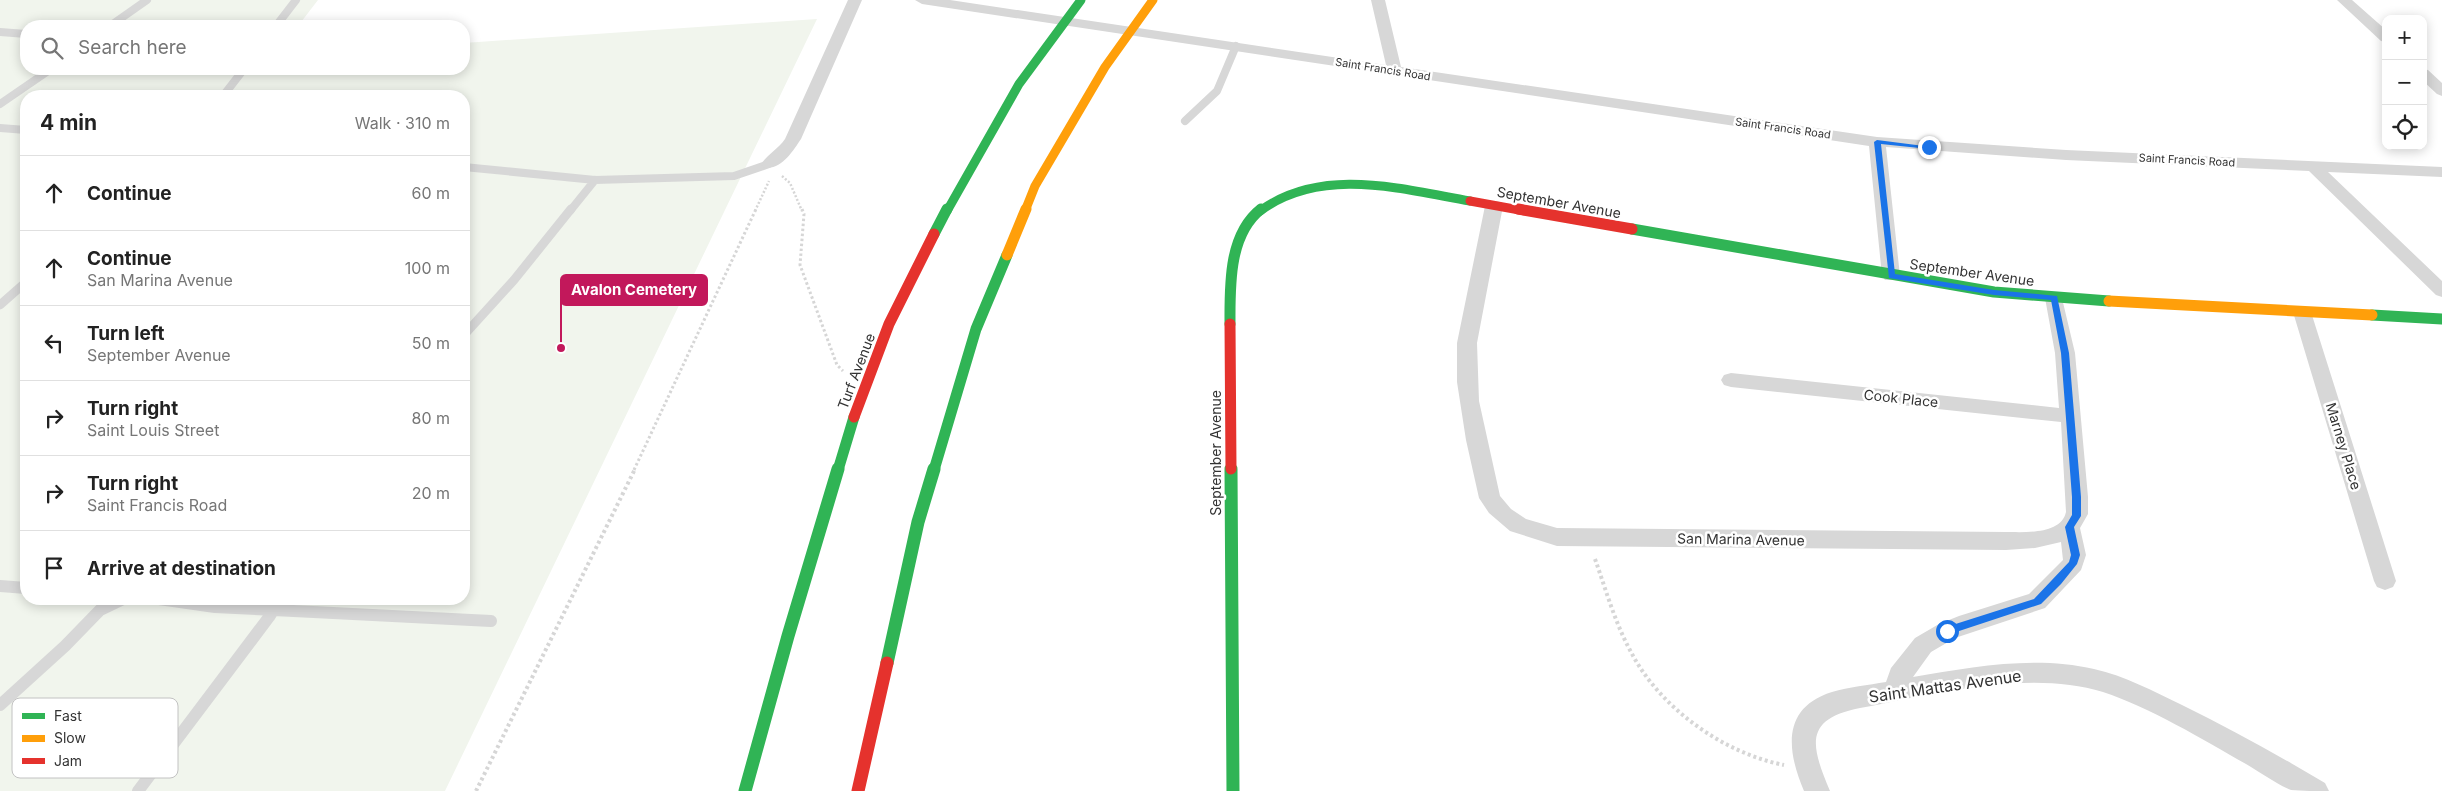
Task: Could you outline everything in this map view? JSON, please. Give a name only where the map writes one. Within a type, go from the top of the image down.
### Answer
[{"type":"main road","name":"Turf Avenue","points":[[745,791],[791,626],[862,390],[905,290],[965,176],[1032,64],[1063,21],[1081,0]]},
{"type":"main road","points":[[858,791],[918,522],[976,329],[1035,186],[1080,107],[1130,30],[1153,0]]},
{"type":"main road","name":"September Avenue","points":[[1232,791],[1230,290],[1234,264],[1242,238],[1253,216],[1282,196],[1314,185],[1352,183],[1393,188],[1891,276],[1994,292],[2054,298],[2442,319]]},
{"type":"street","points":[[771,166],[793,139],[855,0]]},
{"type":"street","name":"Saint Francis Road","points":[[922,0],[1877,142],[2066,155],[2442,172]]},
{"type":"street","points":[[1378,0],[1394,71]]},
{"type":"street","points":[[2344,0],[2382,34]]},
{"type":"street","points":[[2427,77],[2442,90]]},
{"type":"street","points":[[1877,142],[1891,276]]},
{"type":"street","points":[[2313,166],[2442,291]]},
{"type":"street","name":"San Marina Avenue","points":[[1494,206],[1466,343],[1465,363],[1467,385],[1490,498],[1499,513],[1515,524],[1534,533],[1557,537],[2006,541],[2048,537],[2069,527]]},
{"type":"street","points":[[1895,692],[1900,675],[1923,645],[1947,631],[1967,623],[2037,601],[2073,564],[2075,555],[2069,527],[2076,516],[2077,497],[2065,353],[2054,298]]},
{"type":"street","name":"Marney Place","points":[[2302,312],[2385,580]]},
{"type":"street","name":"Cook Place","points":[[1731,380],[2070,416]]},
{"type":"street","name":"Saint Mattas Avenue","points":[[1817,791],[1807,768],[1802,743],[1803,733],[1810,718],[1820,708],[1834,702],[1962,680],[2026,674],[2062,675],[2092,679],[2128,690],[2213,732],[2316,791]]},
{"type":"lane","points":[[119,20],[147,0]]},
{"type":"lane","points":[[281,20],[296,0]]},
{"type":"lane","points":[[0,32],[20,34]]},
{"type":"lane","points":[[1185,121],[1217,91],[1236,46]]},
{"type":"lane","points":[[20,90],[42,75]]},
{"type":"lane","points":[[228,90],[239,75]]},
{"type":"lane","points":[[0,104],[20,90]]},
{"type":"lane","points":[[0,128],[20,130]]},
{"type":"lane","points":[[470,168],[594,180],[734,176],[771,166]]},
{"type":"lane","points":[[470,328],[514,280],[594,180]]},
{"type":"lane","points":[[0,305],[20,287]]},
{"type":"lane","points":[[0,586],[20,588]]},
{"type":"lane","points":[[0,705],[65,646],[100,610],[110,605]]},
{"type":"lane","points":[[201,605],[215,607],[256,605]]},
{"type":"lane","points":[[178,737],[276,605]]},
{"type":"lane","points":[[290,605],[491,620]]},
{"type":"lane","points":[[138,791],[148,778]]},
{"type":"path","points":[[476,791],[604,535],[771,166],[790,183],[804,214],[800,264],[837,365],[862,390]]},
{"type":"path","points":[[1587,537],[1622,632],[1639,666],[1658,689],[1711,738],[1739,754],[1761,761],[1807,768]]},
{"type":"shaded area","points":[[0,0],[318,0],[303,20],[20,20],[20,75],[470,75],[470,43],[817,19],[445,791],[0,791]]},
{"type":"traffic: fast","points":[[934,234],[1019,84],[1059,27],[1081,0]]},
{"type":"traffic: fast","points":[[1230,324],[1231,283],[1239,242],[1254,215],[1273,202],[1296,191],[1344,184],[1396,188],[1470,201]]},
{"type":"traffic: fast","points":[[1632,229],[1994,292],[2109,301]]},
{"type":"traffic: fast","points":[[887,663],[918,522],[976,329],[1007,255]]},
{"type":"traffic: fast","points":[[2372,315],[2442,319]]},
{"type":"traffic: fast","points":[[745,791],[788,636],[854,417]]},
{"type":"traffic: fast","points":[[1231,469],[1233,791]]},
{"type":"traffic: slow","points":[[1007,255],[1035,186],[1105,67],[1153,0]]},
{"type":"traffic: slow","points":[[2109,301],[2372,315]]},
{"type":"traffic: jam","points":[[1470,201],[1632,229]]},
{"type":"traffic: jam","points":[[854,417],[870,370],[889,324],[934,234]]},
{"type":"traffic: jam","points":[[1230,324],[1231,469]]},
{"type":"traffic: jam","points":[[858,791],[887,663]]},
{"type":"place","name":"Avalon Cemetery","points":[[561,348]]},
{"type":"route","points":[[1929,147],[1877,142],[1891,276],[1994,292],[2054,298],[2065,353],[2077,497],[2076,516],[2069,527],[2075,555],[2073,564],[2058,582],[2037,601],[1947,631]]}]
